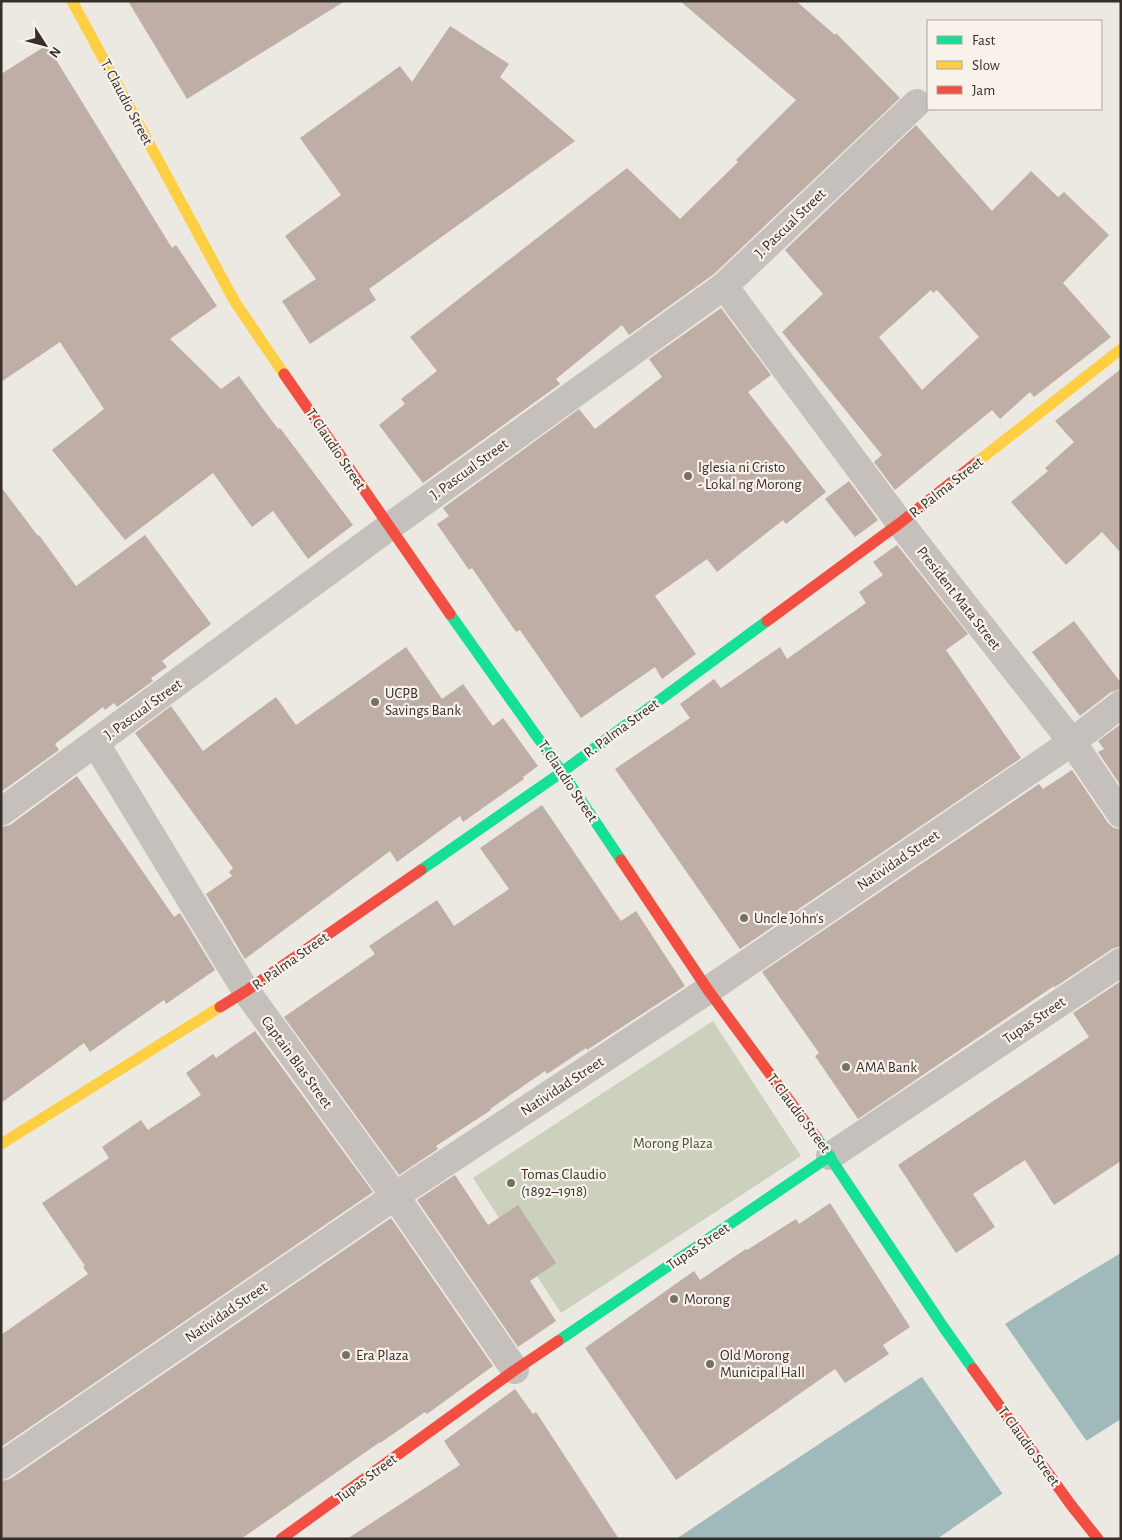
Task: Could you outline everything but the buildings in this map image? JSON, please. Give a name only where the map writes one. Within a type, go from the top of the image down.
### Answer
[{"type":"street","name":"T. Claudio Street","points":[[72,1],[235,302],[389,527],[562,772],[708,990],[830,1156],[944,1328],[1071,1505],[1098,1539]]},
{"type":"street","name":"J. Pascual Street","points":[[1,812],[389,527],[724,286],[917,103]]},
{"type":"street","name":"President Mata Street","points":[[724,286],[900,523],[1072,742],[1121,814]]},
{"type":"street","name":"R. Palma Street","points":[[1,1144],[246,991],[562,772],[900,523],[1121,349]]},
{"type":"street","name":"Natividad Street","points":[[1,1466],[395,1196],[708,990],[1072,742],[1121,704]]},
{"type":"street","name":"Captain Blas Street","points":[[96,744],[246,991],[395,1196],[515,1370]]},
{"type":"street","name":"Tupas Street","points":[[281,1539],[515,1370],[830,1156],[1121,962]]},
{"type":"green space","name":"Morong Plaza","points":[[713,1021],[801,1156],[561,1313],[473,1178]]},
{"type":"water","points":[[1121,1253],[1121,1419],[999,1496],[937,1539],[676,1539],[952,1357]]},
{"type":"pier","points":[[1003,1321],[1088,1443],[1004,1496],[920,1374]]},
{"type":"traffic: fast","points":[[450,614],[562,772],[621,860]]},
{"type":"traffic: fast","points":[[421,870],[562,772],[767,621]]},
{"type":"traffic: fast","points":[[817,1138],[973,1369]]},
{"type":"traffic: fast","points":[[558,1341],[830,1156]]},
{"type":"traffic: slow","points":[[72,1],[235,302],[284,374]]},
{"type":"traffic: slow","points":[[977,462],[1121,349]]},
{"type":"traffic: slow","points":[[1,1144],[220,1007]]},
{"type":"traffic: jam","points":[[284,374],[450,614]]},
{"type":"traffic: jam","points":[[767,621],[900,523],[977,462]]},
{"type":"traffic: jam","points":[[621,860],[708,990],[817,1138]]},
{"type":"traffic: jam","points":[[220,1007],[421,870]]},
{"type":"traffic: jam","points":[[281,1539],[558,1341]]},
{"type":"traffic: jam","points":[[973,1369],[1071,1505],[1098,1539]]},
{"type":"place","name":"Iglesia ni Cristo - Lokal ng Morong","points":[[688,476]]},
{"type":"place","name":"UCPB Savings Bank","points":[[375,702]]},
{"type":"place","name":"Uncle John's","points":[[744,918]]},
{"type":"place","name":"AMA Bank","points":[[846,1067]]},
{"type":"place","name":"Tomas Claudio (1892–1918)","points":[[511,1183]]},
{"type":"place","name":"Morong","points":[[674,1299]]},
{"type":"place","name":"Era Plaza","points":[[346,1355]]},
{"type":"place","name":"Old Morong Municipal Hall","points":[[710,1364]]}]
